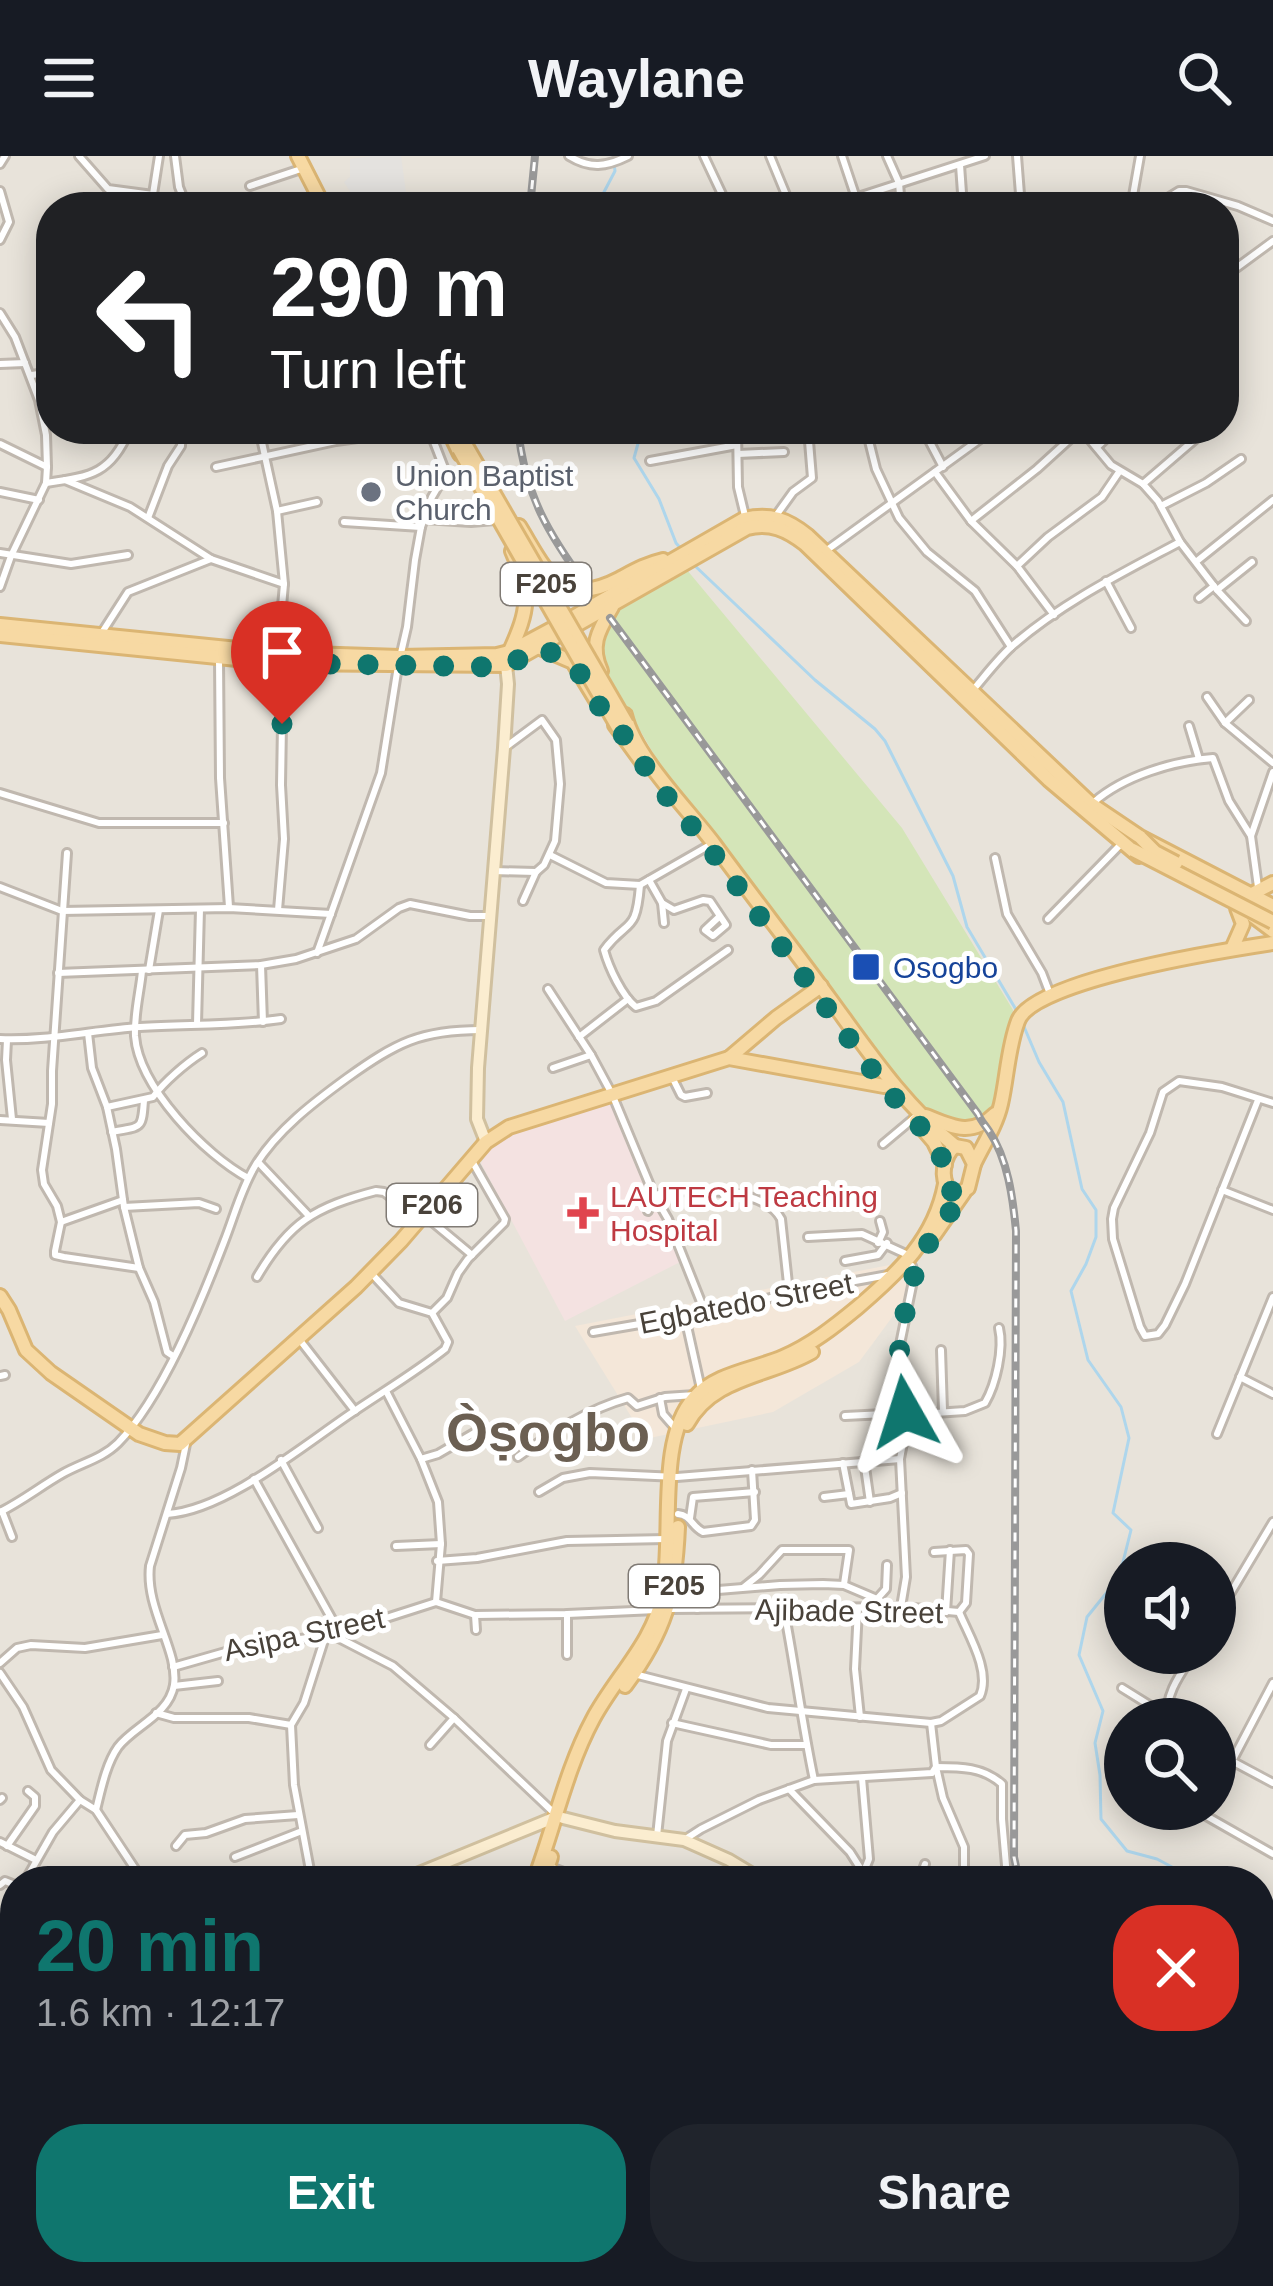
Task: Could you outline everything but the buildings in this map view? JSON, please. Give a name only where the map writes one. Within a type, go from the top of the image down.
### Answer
[{"type":"main road","points":[[302,160],[320,192]]},
{"type":"main road","points":[[460,444],[487,474],[550,577],[561,585],[586,592],[638,568],[684,558]]},
{"type":"main road","name":"F205","points":[[461,444],[660,788],[916,1115],[945,1165]]},
{"type":"main road","points":[[462,447],[464,466],[515,557],[527,598],[507,659]]},
{"type":"main road","points":[[507,659],[760,515],[775,517],[796,526],[974,703],[1091,804],[1148,862],[1242,911],[1272,915]]},
{"type":"main road","points":[[747,523],[782,529],[822,555]]},
{"type":"main road","points":[[0,635],[219,658],[507,659],[613,606],[684,558]]},
{"type":"main road","points":[[613,606],[594,650],[625,710],[623,726]]},
{"type":"main road","points":[[0,625],[278,658]]},
{"type":"main road","points":[[538,647],[573,662],[606,717],[623,726],[818,989]]},
{"type":"main road","points":[[974,703],[996,717],[1076,806],[1132,843],[1272,915]]},
{"type":"main road","points":[[1132,843],[1255,895],[1272,915]]},
{"type":"main road","points":[[1242,911],[1253,908],[1255,895],[1273,883]]},
{"type":"main road","points":[[1232,950],[1243,924],[1242,911]]},
{"type":"main road","points":[[1232,950],[1272,915]]},
{"type":"main road","points":[[974,1164],[1000,1109],[1020,1017],[1050,994],[1083,981],[1273,943]]},
{"type":"main road","name":"F205","points":[[673,1537],[684,1516],[672,1476],[693,1414],[726,1385],[792,1363],[824,1344],[912,1262],[971,1181],[974,1164],[960,1147],[884,1086],[818,989]]},
{"type":"main road","name":"F206","points":[[186,1441],[370,1272],[486,1142],[526,1119],[729,1058],[818,989]]},
{"type":"main road","name":"F206","points":[[729,1058],[884,1086]]},
{"type":"main road","points":[[916,1115],[966,1129],[986,1124],[1000,1109]]},
{"type":"main road","points":[[960,1147],[989,1132]]},
{"type":"main road","name":"F205","points":[[548,1866],[558,1817],[599,1724],[656,1639],[673,1537],[672,1476],[682,1415],[699,1394],[728,1375],[778,1360],[818,1339],[912,1262],[932,1224],[945,1184],[947,1154],[960,1147]]},
{"type":"main road","points":[[945,1184],[953,1192],[964,1192]]},
{"type":"main road","points":[[0,1296],[32,1356],[64,1382],[139,1435],[165,1444],[186,1441]]},
{"type":"main road","name":"F205","points":[[540,1866],[591,1722],[636,1655],[659,1610]]},
{"type":"street","points":[[0,164],[5,156]]},
{"type":"street","points":[[79,156],[108,189],[130,192]]},
{"type":"street","points":[[153,192],[159,156]]},
{"type":"street","points":[[176,156],[181,192]]},
{"type":"street","points":[[568,156],[591,167],[628,156]]},
{"type":"street","points":[[704,156],[721,192]]},
{"type":"street","points":[[770,156],[784,192]]},
{"type":"street","points":[[842,156],[854,192]]},
{"type":"street","points":[[887,156],[900,192]]},
{"type":"street","points":[[873,192],[985,156]]},
{"type":"street","points":[[1017,156],[1020,192]]},
{"type":"street","points":[[1133,192],[1140,156]]},
{"type":"street","points":[[250,186],[302,160]]},
{"type":"street","points":[[960,165],[962,192]]},
{"type":"street","points":[[0,191],[8,222],[0,240]]},
{"type":"street","points":[[1239,206],[1273,221]]},
{"type":"street","points":[[1239,266],[1273,241]]},
{"type":"street","points":[[0,314],[15,337],[36,389]]},
{"type":"street","points":[[0,331],[15,337]]},
{"type":"street","points":[[0,364],[25,362]]},
{"type":"street","points":[[32,375],[36,374]]},
{"type":"street","points":[[0,444],[47,467]]},
{"type":"street","points":[[0,587],[46,483],[46,444]]},
{"type":"street","points":[[46,483],[103,469],[122,444]]},
{"type":"street","points":[[148,518],[181,444]]},
{"type":"street","points":[[262,444],[277,511],[284,584],[278,658],[284,839],[278,910]]},
{"type":"street","points":[[215,466],[323,444]]},
{"type":"street","points":[[317,953],[380,773],[423,523],[446,473],[432,444]]},
{"type":"street","points":[[738,444],[740,500],[747,523]]},
{"type":"street","points":[[775,517],[793,492],[812,478],[809,444]]},
{"type":"street","points":[[870,444],[891,502],[914,538],[981,597],[1011,647]]},
{"type":"street","points":[[929,444],[971,520],[1017,566],[1054,615]]},
{"type":"street","points":[[822,555],[973,444]]},
{"type":"street","points":[[971,520],[1064,444]]},
{"type":"street","points":[[1093,444],[1111,465],[1143,484],[1180,542],[1246,621]]},
{"type":"street","points":[[1096,448],[1100,444]]},
{"type":"street","points":[[1143,484],[1190,444]]},
{"type":"street","points":[[650,461],[738,449],[784,452]]},
{"type":"street","points":[[1160,506],[1241,459]]},
{"type":"street","points":[[1017,566],[1102,496],[1120,471]]},
{"type":"street","points":[[65,480],[148,518],[211,559],[284,584]]},
{"type":"street","points":[[0,492],[39,500]]},
{"type":"street","points":[[1197,561],[1273,500]]},
{"type":"street","points":[[277,511],[317,502]]},
{"type":"street","points":[[344,523],[495,520]]},
{"type":"street","points":[[974,703],[1011,647],[1106,581],[1180,542]]},
{"type":"street","points":[[0,554],[71,563],[128,555]]},
{"type":"street","points":[[99,637],[128,592],[211,559]]},
{"type":"street","points":[[1199,598],[1252,562]]},
{"type":"street","points":[[1106,581],[1131,628]]},
{"type":"street","points":[[219,658],[220,778],[229,908]]},
{"type":"street","points":[[486,1142],[478,1119],[481,1030],[507,659]]},
{"type":"street","points":[[1208,697],[1225,723],[1273,763]]},
{"type":"street","points":[[1225,723],[1249,700]]},
{"type":"street","points":[[504,748],[542,720],[556,740],[560,784],[555,841],[524,901]]},
{"type":"street","points":[[1190,727],[1199,759]]},
{"type":"street","points":[[1091,804],[1141,776],[1214,759],[1228,798],[1251,836]]},
{"type":"street","points":[[1255,895],[1251,836],[1273,772]]},
{"type":"street","points":[[0,793],[99,823],[224,823]]},
{"type":"street","points":[[1048,919],[1132,843]]},
{"type":"street","points":[[550,855],[606,883],[640,885],[708,846]]},
{"type":"street","points":[[67,853],[42,1170],[61,1222],[55,1255],[140,1268]]},
{"type":"street","points":[[995,858],[1007,914],[1050,994]]},
{"type":"street","points":[[493,871],[536,872]]},
{"type":"street","points":[[650,880],[662,903],[664,923]]},
{"type":"street","points":[[640,885],[634,921],[604,950],[636,1007],[656,1001],[728,950]]},
{"type":"street","points":[[0,887],[62,911],[229,908],[332,914]]},
{"type":"street","points":[[662,903],[674,910],[707,899],[720,916]]},
{"type":"street","points":[[58,973],[261,965],[356,939],[399,908],[413,905],[490,916]]},
{"type":"street","points":[[196,1024],[200,908]]},
{"type":"street","points":[[160,910],[135,1028],[139,1053],[157,1093],[210,1151],[248,1178]]},
{"type":"street","points":[[261,965],[263,1022]]},
{"type":"street","points":[[548,989],[612,1094],[705,1312]]},
{"type":"street","points":[[579,1037],[628,999]]},
{"type":"street","points":[[12,1119],[3,1040],[281,1019]]},
{"type":"street","points":[[12,1537],[1,1511],[100,1457],[117,1444],[152,1399],[216,1264],[248,1178],[266,1150],[320,1098],[385,1051],[427,1035],[481,1030]]},
{"type":"street","points":[[88,1033],[92,1068],[107,1107],[123,1203],[140,1268],[167,1352],[173,1356]]},
{"type":"street","points":[[107,1107],[157,1093],[202,1053]]},
{"type":"street","points":[[554,1068],[591,1054]]},
{"type":"street","points":[[670,1074],[681,1095],[707,1093]]},
{"type":"street","points":[[1258,1100],[1185,1284],[1165,1325],[1158,1334],[1145,1336],[1111,1228],[1114,1208],[1150,1133],[1163,1092],[1179,1081],[1222,1087],[1273,1103]]},
{"type":"street","points":[[112,1132],[143,1123],[144,1100]]},
{"type":"street","points":[[883,1144],[916,1115]]},
{"type":"street","points":[[0,1120],[49,1123]]},
{"type":"street","points":[[432,1313],[448,1298],[458,1273],[505,1219],[470,1159]]},
{"type":"street","points":[[258,1162],[308,1216]]},
{"type":"street","points":[[654,1195],[703,1190],[762,1202],[776,1210],[790,1292]]},
{"type":"street","points":[[1222,1190],[1273,1210]]},
{"type":"street","points":[[257,1277],[285,1234],[308,1216],[376,1191],[389,1195],[472,1255]]},
{"type":"street","points":[[648,1211],[654,1195]]},
{"type":"street","points":[[61,1222],[123,1203],[199,1203],[216,1209]]},
{"type":"street","points":[[844,1261],[878,1255],[883,1232],[880,1221]]},
{"type":"street","points":[[808,1238],[862,1234],[912,1262],[914,1276],[897,1359],[905,1414],[900,1459],[906,1577],[901,1607]]},
{"type":"street","points":[[167,1514],[187,1512],[254,1479],[445,1349],[448,1342],[432,1313],[399,1303],[370,1272]]},
{"type":"street","name":"Egbatedo Street","points":[[593,1332],[898,1273]]},
{"type":"street","points":[[1217,1435],[1273,1297]]},
{"type":"street","points":[[518,1457],[608,1403],[628,1398],[637,1406],[699,1394],[685,1317]]},
{"type":"street","points":[[845,1416],[965,1411],[985,1403],[1002,1342],[1000,1328]]},
{"type":"street","points":[[299,1339],[355,1411]]},
{"type":"street","points":[[940,1350],[943,1412]]},
{"type":"street","points":[[1240,1377],[1273,1394]]},
{"type":"street","points":[[386,1390],[438,1502],[441,1544],[436,1602],[475,1615],[659,1610]]},
{"type":"street","points":[[661,1398],[663,1414],[677,1430]]},
{"type":"street","points":[[421,1459],[481,1430]]},
{"type":"street","points":[[96,1810],[116,1749],[156,1713],[174,1686],[148,1580],[186,1441]]},
{"type":"street","points":[[539,1492],[563,1478],[590,1473],[672,1476],[900,1459]]},
{"type":"street","points":[[281,1460],[318,1528]]},
{"type":"street","points":[[864,1460],[870,1502]]},
{"type":"street","points":[[843,1463],[851,1504],[902,1493]]},
{"type":"street","points":[[752,1470],[754,1492],[754,1520],[751,1526],[703,1532],[684,1516],[693,1497],[754,1492]]},
{"type":"street","points":[[254,1479],[333,1634],[393,1666],[558,1817]]},
{"type":"street","points":[[824,1497],[849,1494]]},
{"type":"street","points":[[1236,1584],[1272,1525]]},
{"type":"street","points":[[437,1561],[568,1541],[673,1537]]},
{"type":"street","points":[[396,1546],[441,1544]]},
{"type":"street","points":[[741,1589],[782,1550],[849,1550],[844,1585]]},
{"type":"street","points":[[946,1612],[950,1550]]},
{"type":"street","points":[[634,1674],[801,1713],[931,1724],[941,1720],[980,1696],[984,1682],[959,1612],[965,1603],[970,1560],[966,1550],[934,1552]]},
{"type":"street","points":[[877,1599],[886,1588],[887,1565]]},
{"type":"street","points":[[698,1610],[704,1592],[779,1585],[844,1585],[877,1599]]},
{"type":"street","points":[[877,1599],[879,1609]]},
{"type":"street","name":"Asipa Street","points":[[172,1667],[250,1645],[333,1634],[436,1602]]},
{"type":"street","name":"Ajibade Street","points":[[659,1610],[901,1607],[959,1612]]},
{"type":"street","points":[[858,1608],[860,1717]]},
{"type":"street","points":[[784,1610],[814,1780]]},
{"type":"street","points":[[475,1615],[476,1630]]},
{"type":"street","points":[[567,1615],[567,1655]]},
{"type":"street","points":[[307,1866],[291,1725],[333,1634]]},
{"type":"street","points":[[0,1663],[17,1648],[31,1645],[85,1648],[163,1635]]},
{"type":"street","points":[[0,1673],[22,1707],[51,1770],[96,1810],[132,1866]]},
{"type":"street","points":[[174,1686],[218,1682]]},
{"type":"street","points":[[1236,1753],[1273,1683]]},
{"type":"street","points":[[1122,1688],[1137,1698]]},
{"type":"street","points":[[658,1836],[665,1753],[686,1689]]},
{"type":"street","points":[[156,1713],[291,1725]]},
{"type":"street","points":[[430,1745],[454,1718]]},
{"type":"street","points":[[672,1723],[771,1745],[807,1745]]},
{"type":"street","points":[[931,1724],[943,1798],[964,1847],[964,1866]]},
{"type":"street","points":[[1236,1763],[1273,1783]]},
{"type":"street","points":[[684,1840],[727,1815],[814,1780],[932,1773],[936,1767]]},
{"type":"street","points":[[936,1767],[973,1768],[1002,1784],[1006,1866]]},
{"type":"street","points":[[862,1778],[868,1866]]},
{"type":"street","points":[[789,1789],[850,1852],[856,1866]]},
{"type":"street","points":[[28,1791],[35,1797],[35,1806],[3,1844],[36,1860]]},
{"type":"street","points":[[33,1866],[80,1800]]},
{"type":"street","points":[[176,1846],[185,1835],[244,1819],[298,1815]]},
{"type":"street","points":[[437,1866],[558,1817],[684,1840],[739,1866]]},
{"type":"street","points":[[1231,1830],[1273,1854]]},
{"type":"street","points":[[235,1857],[302,1831]]},
{"type":"shaded area","points":[[0,156],[1273,156],[1273,1866],[0,1866]]},
{"type":"shaded area","points":[[401,156],[406,192],[350,192],[344,182],[350,177],[350,159]]},
{"type":"shaded area","name":"LAUTECH Teaching Hospital","points":[[611,1100],[680,1262],[565,1321],[481,1163],[508,1133]]},
{"type":"shaded area","points":[[900,1263],[921,1278],[859,1362],[773,1412],[645,1439],[575,1326]]},
{"type":"green space","points":[[687,570],[902,828],[1013,1010],[995,1121],[979,1130],[917,1110],[672,786],[602,664],[602,644],[615,615],[639,595]]},
{"type":"waterway","points":[[604,192],[615,171],[613,156]]},
{"type":"waterway","points":[[638,444],[634,458],[683,551]]},
{"type":"waterway","points":[[693,564],[885,741],[953,876],[967,927],[1018,1013]]},
{"type":"waterway","points":[[1022,1022],[1063,1102],[1082,1189],[1096,1210],[1096,1237],[1071,1291],[1088,1360],[1121,1407],[1129,1438],[1113,1513],[1131,1530],[1112,1586],[1087,1617],[1079,1655],[1103,1711],[1095,1743],[1101,1819],[1127,1851],[1170,1866]]},
{"type":"railway","points":[[531,192],[535,156]]},
{"type":"railway","points":[[520,444],[541,514],[588,588]]},
{"type":"railway","points":[[610,618],[978,1114],[1005,1167],[1016,1231],[1016,1866]]},
{"type":"place","name":"Union Baptist Church","points":[[371,492]]},
{"type":"place","name":"Osogbo","points":[[866,967]]},
{"type":"place","name":"LAUTECH Teaching Hospital","points":[[583,1213]]},
{"type":"district","name":"Òṣogbo","points":[[548,1432]]},
{"type":"route","points":[[282,724],[278,663],[494,667],[513,663],[538,647],[573,662],[606,717],[708,846],[884,1086],[934,1142],[945,1165],[949,1190],[964,1192],[913,1266],[897,1359],[905,1412]]}]
